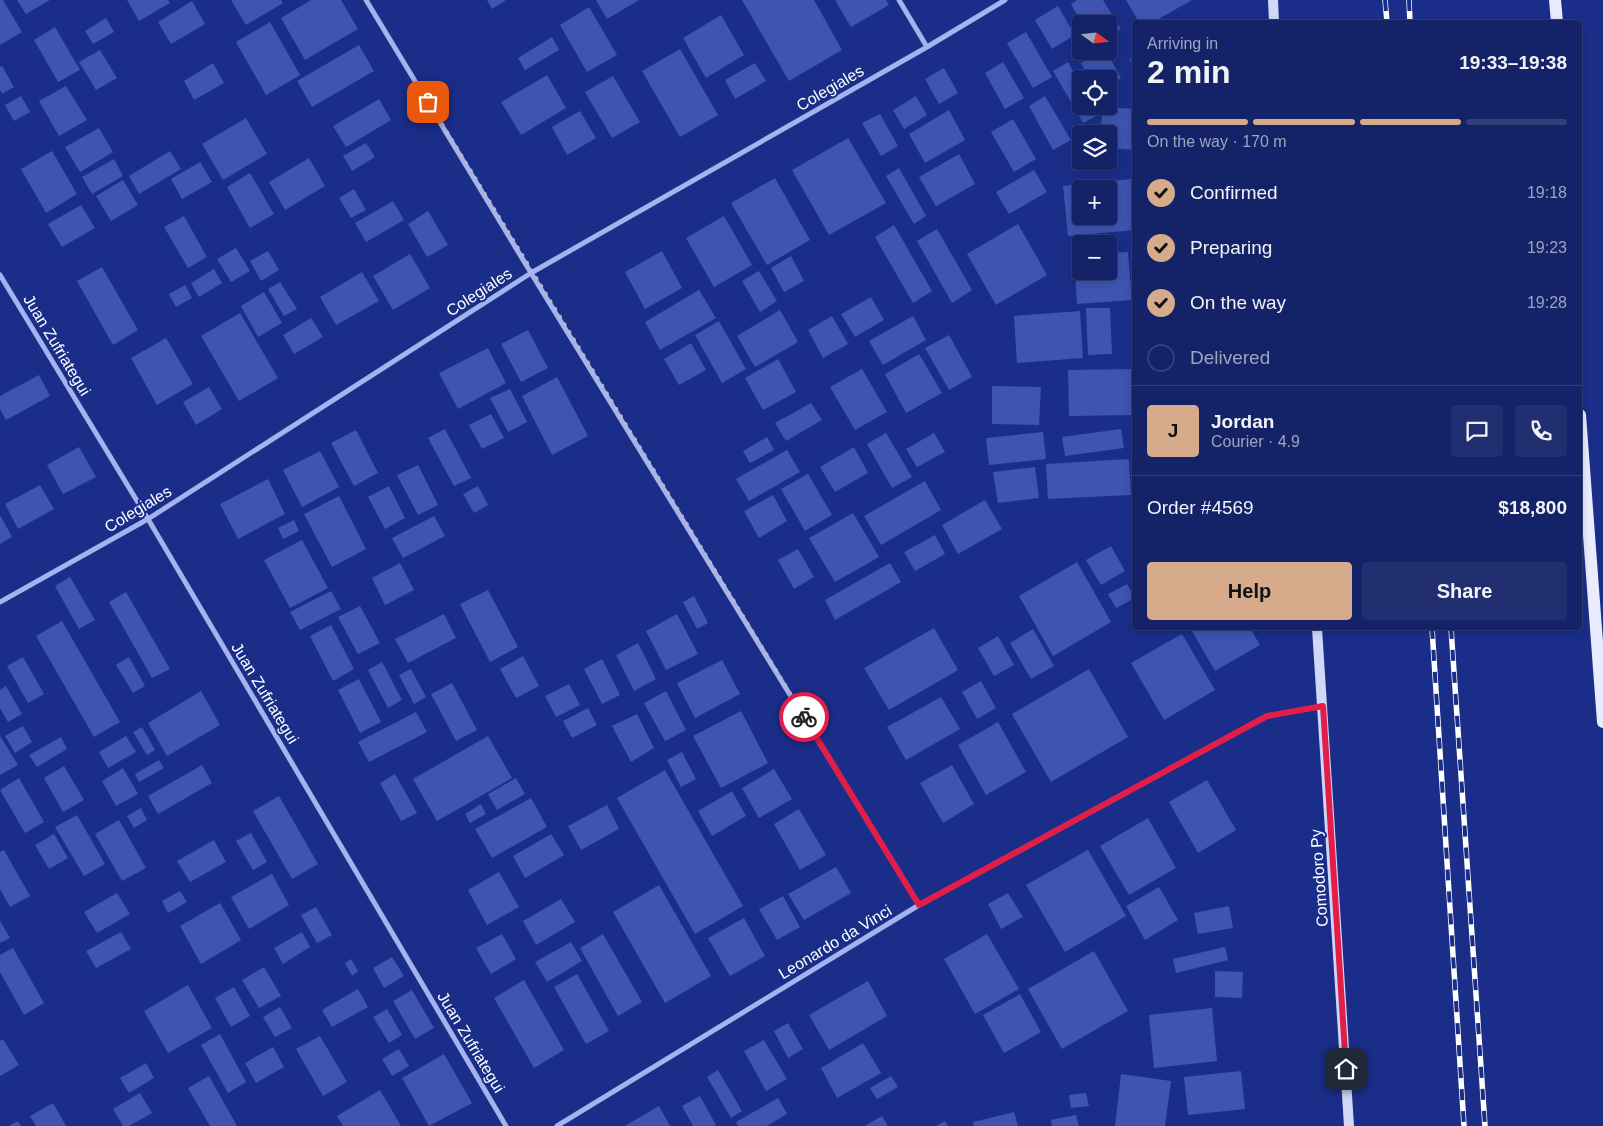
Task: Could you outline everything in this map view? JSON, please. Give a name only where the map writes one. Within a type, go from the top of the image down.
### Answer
[{"type":"main road","points":[[1273,0],[1274,20]]},
{"type":"main road","points":[[1555,0],[1557,20]]},
{"type":"main road","points":[[1582,437],[1601,649],[1603,722]]},
{"type":"main road","name":"Comodoro Py","points":[[1317,630],[1349,1126]]},
{"type":"street","points":[[366,0],[531,273],[919,905]]},
{"type":"street","points":[[899,0],[928,47]]},
{"type":"street","name":"Colegiales","points":[[0,602],[148,519],[531,273],[928,47],[1005,0]]},
{"type":"street","name":"Juan Zufriategui","points":[[0,275],[148,519],[506,1126]]},
{"type":"street","name":"Leonardo da Vinci","points":[[557,1126],[919,905],[1267,716],[1323,706]]},
{"type":"building","points":[[0,0],[3,0],[22,32],[0,45]]},
{"type":"building","points":[[17,0],[50,0],[26,14]]},
{"type":"building","points":[[127,0],[168,0],[170,3],[139,21]]},
{"type":"building","points":[[231,0],[281,0],[283,3],[246,25]]},
{"type":"building","points":[[311,0],[341,0],[358,29],[305,60],[281,18]]},
{"type":"building","points":[[487,0],[506,0],[492,9]]},
{"type":"building","points":[[596,0],[639,0],[607,19]]},
{"type":"building","points":[[742,0],[814,0],[842,50],[789,81]]},
{"type":"building","points":[[835,0],[886,0],[889,5],[851,27]]},
{"type":"building","points":[[1077,0],[1103,0],[1112,15],[1077,15],[1071,4]]},
{"type":"building","points":[[1126,0],[1192,0],[1157,20],[1138,20]]},
{"type":"building","points":[[192,1],[205,24],[171,44],[158,22]]},
{"type":"building","points":[[1058,6],[1072,30],[1072,37],[1052,49],[1035,20]]},
{"type":"building","points":[[589,7],[617,55],[587,72],[560,25]]},
{"type":"building","points":[[721,15],[744,55],[706,78],[683,38]]},
{"type":"building","points":[[106,18],[114,32],[93,44],[85,31]]},
{"type":"building","points":[[270,22],[300,75],[266,95],[236,42]]},
{"type":"building","points":[[55,27],[80,70],[58,82],[34,40]]},
{"type":"building","points":[[1026,32],[1052,77],[1033,88],[1007,43]]},
{"type":"building","points":[[552,37],[559,50],[525,70],[518,58]]},
{"type":"building","points":[[359,45],[374,71],[312,107],[297,81]]},
{"type":"building","points":[[680,49],[718,115],[680,137],[642,71]]},
{"type":"building","points":[[100,50],[117,78],[96,90],[79,62]]},
{"type":"building","points":[[1086,60],[1111,60],[1117,70],[1085,70],[1081,63]]},
{"type":"building","points":[[1003,62],[1024,98],[1005,109],[985,73]]},
{"type":"building","points":[[1068,62],[1072,70],[1072,104],[1053,71]]},
{"type":"building","points":[[213,63],[224,83],[194,100],[184,81]]},
{"type":"building","points":[[755,63],[766,81],[735,99],[725,80]]},
{"type":"building","points":[[2,66],[14,87],[2,94],[0,90],[0,67]]},
{"type":"building","points":[[944,68],[958,93],[939,104],[925,79]]},
{"type":"building","points":[[1117,71],[1121,78],[1117,80]]},
{"type":"building","points":[[547,75],[566,108],[521,135],[501,102]]},
{"type":"building","points":[[613,76],[640,122],[612,138],[585,92]]},
{"type":"building","points":[[66,86],[87,120],[59,136],[39,101]]},
{"type":"building","points":[[21,96],[30,112],[14,121],[5,105]]},
{"type":"building","points":[[916,96],[927,115],[904,129],[893,110]]},
{"type":"building","points":[[1045,96],[1071,140],[1053,150],[1029,106]]},
{"type":"building","points":[[379,99],[391,120],[346,147],[333,126]]},
{"type":"building","points":[[1117,108],[1132,109],[1132,150],[1117,149],[1117,125],[1101,125],[1102,115],[1117,115]]},
{"type":"building","points":[[949,110],[965,140],[925,163],[909,134]]},
{"type":"building","points":[[580,111],[596,138],[567,155],[552,127]]},
{"type":"building","points":[[880,114],[898,146],[881,156],[862,123]]},
{"type":"building","points":[[1078,115],[1098,115],[1083,123]]},
{"type":"building","points":[[246,118],[267,154],[223,180],[202,144]]},
{"type":"building","points":[[1013,119],[1036,159],[1014,172],[991,132]]},
{"type":"building","points":[[99,128],[113,152],[80,172],[65,147]]},
{"type":"building","points":[[848,138],[886,203],[829,235],[792,170]]},
{"type":"building","points":[[366,143],[375,157],[352,171],[343,156]]},
{"type":"building","points":[[52,151],[77,194],[46,213],[21,169]]},
{"type":"building","points":[[170,151],[181,169],[139,194],[129,176]]},
{"type":"building","points":[[959,154],[975,184],[936,206],[919,177]]},
{"type":"building","points":[[309,158],[325,186],[285,210],[269,182]]},
{"type":"building","points":[[114,159],[123,176],[92,194],[82,177]]},
{"type":"building","points":[[200,162],[212,182],[182,199],[171,179]]},
{"type":"building","points":[[899,168],[926,216],[914,224],[886,176]]},
{"type":"building","points":[[1034,170],[1047,192],[1009,214],[996,192]]},
{"type":"building","points":[[250,173],[274,214],[250,228],[227,187]]},
{"type":"building","points":[[775,178],[810,240],[767,265],[731,203]]},
{"type":"building","points":[[1131,179],[1132,230],[1068,236],[1063,186],[1072,185],[1072,225],[1117,225],[1117,180]]},
{"type":"building","points":[[123,180],[138,205],[111,221],[96,196]]},
{"type":"building","points":[[354,189],[366,210],[351,218],[339,198]]},
{"type":"building","points":[[393,201],[404,220],[366,242],[355,223]]},
{"type":"building","points":[[81,205],[95,228],[62,247],[48,224]]},
{"type":"building","points":[[428,211],[448,245],[427,257],[408,224]]},
{"type":"building","points":[[184,216],[207,257],[188,268],[164,227]]},
{"type":"building","points":[[724,216],[752,265],[714,287],[686,238]]},
{"type":"building","points":[[1018,224],[1047,275],[996,305],[967,254]]},
{"type":"building","points":[[894,225],[932,291],[913,303],[875,237]]},
{"type":"building","points":[[937,229],[972,290],[952,303],[917,241]]},
{"type":"building","points":[[236,248],[250,271],[231,282],[217,259]]},
{"type":"building","points":[[268,251],[279,270],[261,281],[250,261]]},
{"type":"building","points":[[662,251],[682,288],[645,309],[625,272]]},
{"type":"building","points":[[1128,252],[1132,300],[1077,304],[1076,280],[1117,280],[1117,253]]},
{"type":"building","points":[[410,254],[430,288],[393,310],[373,276]]},
{"type":"building","points":[[791,256],[804,281],[784,292],[771,268]]},
{"type":"building","points":[[102,267],[138,330],[113,345],[77,281]]},
{"type":"building","points":[[214,269],[222,283],[199,297],[191,283]]},
{"type":"building","points":[[759,271],[777,301],[760,312],[742,281]]},
{"type":"building","points":[[362,272],[379,301],[336,325],[320,297]]},
{"type":"building","points":[[280,282],[297,309],[284,316],[268,289]]},
{"type":"building","points":[[185,285],[192,298],[176,307],[169,294]]},
{"type":"building","points":[[699,290],[716,318],[660,350],[645,322]]},
{"type":"building","points":[[264,292],[282,323],[258,337],[241,306]]},
{"type":"building","points":[[871,297],[884,320],[855,337],[841,314]]},
{"type":"building","points":[[1086,308],[1110,308],[1112,354],[1088,355]]},
{"type":"building","points":[[780,310],[798,342],[755,367],[737,336]]},
{"type":"building","points":[[1080,311],[1083,358],[1017,363],[1014,316]]},
{"type":"building","points":[[240,313],[278,378],[239,401],[201,336]]},
{"type":"building","points":[[832,316],[848,344],[823,358],[808,330]]},
{"type":"building","points":[[913,316],[926,340],[883,365],[869,341]]},
{"type":"building","points":[[311,318],[323,337],[294,354],[283,335]]},
{"type":"building","points":[[719,321],[746,369],[722,383],[695,335]]},
{"type":"building","points":[[528,330],[548,368],[521,382],[501,344]]},
{"type":"building","points":[[949,335],[972,377],[949,390],[925,348]]},
{"type":"building","points":[[166,338],[193,384],[157,405],[131,358]]},
{"type":"building","points":[[691,343],[706,370],[679,385],[664,359]]},
{"type":"building","points":[[488,348],[506,383],[458,409],[439,373]]},
{"type":"building","points":[[919,354],[942,393],[906,413],[885,374]]},
{"type":"building","points":[[778,359],[796,392],[763,410],[745,378]]},
{"type":"building","points":[[862,369],[887,412],[855,430],[830,387]]},
{"type":"building","points":[[1132,369],[1132,415],[1069,416],[1068,370]]},
{"type":"building","points":[[39,375],[50,396],[6,420],[0,409],[0,396]]},
{"type":"building","points":[[557,377],[588,436],[552,455],[522,396]]},
{"type":"building","points":[[992,386],[1041,387],[1039,425],[992,424]]},
{"type":"building","points":[[209,387],[222,409],[196,425],[183,402]]},
{"type":"building","points":[[510,389],[527,422],[508,432],[490,398]]},
{"type":"building","points":[[811,403],[822,420],[786,441],[775,423]]},
{"type":"building","points":[[491,414],[504,438],[482,449],[469,425]]},
{"type":"building","points":[[445,429],[471,478],[454,486],[428,438]]},
{"type":"building","points":[[1121,429],[1124,448],[1065,456],[1062,437]]},
{"type":"building","points":[[356,430],[378,473],[354,486],[331,443]]},
{"type":"building","points":[[1043,432],[1046,459],[989,465],[986,438]]},
{"type":"building","points":[[886,433],[912,477],[892,488],[867,444]]},
{"type":"building","points":[[934,433],[945,452],[917,467],[906,449]]},
{"type":"building","points":[[767,437],[774,450],[750,463],[743,451]]},
{"type":"building","points":[[79,447],[96,477],[63,494],[47,465]]},
{"type":"building","points":[[854,447],[868,473],[835,492],[820,467]]},
{"type":"building","points":[[787,450],[800,472],[749,501],[736,479]]},
{"type":"building","points":[[320,451],[339,487],[302,507],[283,470]]},
{"type":"building","points":[[1129,459],[1131,495],[1048,499],[1046,464]]},
{"type":"building","points":[[418,465],[438,505],[418,515],[397,475]]},
{"type":"building","points":[[1035,467],[1039,498],[998,503],[993,472]]},
{"type":"building","points":[[808,474],[832,515],[805,531],[781,489]]},
{"type":"building","points":[[268,479],[285,514],[238,539],[220,504]]},
{"type":"building","points":[[925,481],[941,510],[881,545],[864,516]]},
{"type":"building","points":[[40,485],[54,509],[18,529],[5,504]]},
{"type":"building","points":[[389,486],[405,518],[385,529],[368,497]]},
{"type":"building","points":[[478,486],[488,505],[474,513],[463,494]]},
{"type":"building","points":[[773,495],[787,521],[759,538],[744,511]]},
{"type":"building","points":[[339,496],[366,549],[332,567],[304,514]]},
{"type":"building","points":[[985,500],[1002,529],[958,554],[942,525]]},
{"type":"building","points":[[853,513],[879,557],[835,582],[809,538]]},
{"type":"building","points":[[0,515],[12,537],[0,544]]},
{"type":"building","points":[[434,516],[445,536],[403,558],[392,538]]},
{"type":"building","points":[[294,520],[299,531],[283,539],[278,528]]},
{"type":"building","points":[[935,535],[945,554],[915,571],[904,552]]},
{"type":"building","points":[[302,540],[328,588],[290,608],[264,560]]},
{"type":"building","points":[[1111,546],[1125,571],[1101,585],[1086,560]]},
{"type":"building","points":[[798,549],[814,577],[794,589],[778,560]]},
{"type":"building","points":[[1077,562],[1111,622],[1053,656],[1019,596]]},
{"type":"building","points":[[400,563],[414,590],[385,605],[372,578]]},
{"type":"building","points":[[890,563],[901,582],[835,620],[825,600]]},
{"type":"building","points":[[70,577],[95,620],[79,629],[55,586]]},
{"type":"building","points":[[1127,584],[1132,593],[1132,600],[1116,608],[1108,594]]},
{"type":"building","points":[[488,590],[518,647],[490,662],[460,604]]},
{"type":"building","points":[[331,591],[341,609],[300,630],[290,612]]},
{"type":"building","points":[[126,592],[170,669],[152,678],[109,602]]},
{"type":"building","points":[[694,596],[708,623],[697,629],[683,602]]},
{"type":"building","points":[[360,606],[380,643],[358,654],[338,617]]},
{"type":"building","points":[[444,614],[456,638],[408,663],[395,639]]},
{"type":"building","points":[[677,614],[698,654],[666,670],[646,631]]},
{"type":"building","points":[[62,621],[120,722],[94,737],[36,636]]},
{"type":"building","points":[[331,625],[354,669],[333,681],[310,636]]},
{"type":"building","points":[[934,628],[958,670],[889,710],[864,668]]},
{"type":"building","points":[[1033,629],[1054,666],[1031,679],[1010,643]]},
{"type":"building","points":[[1251,630],[1260,645],[1215,671],[1192,631]]},
{"type":"building","points":[[1182,634],[1215,690],[1164,720],[1131,663]]},
{"type":"building","points":[[998,636],[1014,665],[994,676],[978,648]]},
{"type":"building","points":[[638,643],[656,679],[634,691],[616,655]]},
{"type":"building","points":[[523,656],[539,686],[516,698],[500,669]]},
{"type":"building","points":[[23,657],[44,694],[28,703],[7,666]]},
{"type":"building","points":[[129,657],[145,686],[133,693],[116,665]]},
{"type":"building","points":[[602,659],[620,695],[602,704],[584,669]]},
{"type":"building","points":[[722,660],[740,694],[695,718],[677,683]]},
{"type":"building","points":[[382,662],[402,700],[388,708],[368,670]]},
{"type":"building","points":[[411,669],[426,697],[414,704],[399,675]]},
{"type":"building","points":[[1089,669],[1128,737],[1051,782],[1012,714]]},
{"type":"building","points":[[359,679],[381,722],[360,733],[338,690]]},
{"type":"building","points":[[981,681],[996,708],[977,719],[962,692]]},
{"type":"building","points":[[452,683],[477,730],[456,741],[431,694]]},
{"type":"building","points":[[569,684],[580,705],[556,717],[545,696]]},
{"type":"building","points":[[6,686],[22,714],[8,722],[0,708],[0,690]]},
{"type":"building","points":[[201,691],[220,725],[167,756],[148,723]]},
{"type":"building","points":[[666,691],[686,730],[665,741],[644,703]]},
{"type":"building","points":[[941,697],[960,729],[906,760],[887,727]]},
{"type":"building","points":[[588,708],[597,725],[572,738],[563,721]]},
{"type":"building","points":[[741,711],[768,763],[721,788],[693,736]]},
{"type":"building","points":[[416,712],[427,732],[369,762],[358,742]]},
{"type":"building","points":[[637,714],[654,748],[631,762],[612,726]]},
{"type":"building","points":[[998,722],[1026,772],[986,795],[958,745]]},
{"type":"building","points":[[23,726],[32,742],[15,753],[5,736]]},
{"type":"building","points":[[142,727],[155,750],[147,755],[133,732]]},
{"type":"building","points":[[0,736],[18,765],[0,775]]},
{"type":"building","points":[[126,736],[136,752],[108,768],[99,752]]},
{"type":"building","points":[[488,736],[512,778],[437,821],[413,779]]},
{"type":"building","points":[[61,737],[67,749],[37,767],[29,755]]},
{"type":"building","points":[[682,752],[696,779],[681,787],[667,760]]},
{"type":"building","points":[[159,760],[164,768],[139,782],[135,774]]},
{"type":"building","points":[[202,765],[212,783],[158,814],[148,796]]},
{"type":"building","points":[[952,765],[974,804],[943,823],[920,783]]},
{"type":"building","points":[[64,766],[84,800],[63,812],[44,778]]},
{"type":"building","points":[[123,768],[138,794],[116,806],[102,781]]},
{"type":"building","points":[[774,769],[792,799],[759,818],[742,788]]},
{"type":"building","points":[[665,770],[743,906],[695,934],[617,798]]},
{"type":"building","points":[[395,774],[417,813],[401,821],[380,783]]},
{"type":"building","points":[[19,778],[44,822],[25,833],[0,790]]},
{"type":"building","points":[[516,778],[525,794],[497,810],[488,794]]},
{"type":"building","points":[[1207,780],[1236,830],[1198,853],[1169,802]]},
{"type":"building","points":[[732,791],[746,816],[712,836],[698,811]]},
{"type":"building","points":[[279,796],[318,864],[292,879],[253,811]]},
{"type":"building","points":[[531,798],[547,827],[492,858],[475,829]]},
{"type":"building","points":[[481,804],[486,814],[470,823],[465,814]]},
{"type":"building","points":[[607,805],[619,829],[581,850],[568,826]]},
{"type":"building","points":[[141,808],[147,820],[134,828],[127,816]]},
{"type":"building","points":[[799,809],[826,855],[800,870],[774,824]]},
{"type":"building","points":[[77,815],[105,864],[84,876],[55,827]]},
{"type":"building","points":[[1148,818],[1176,868],[1129,895],[1100,846]]},
{"type":"building","points":[[119,820],[146,868],[122,881],[95,834]]},
{"type":"building","points":[[251,833],[267,862],[253,870],[236,841]]},
{"type":"building","points":[[54,834],[68,858],[49,869],[35,845]]},
{"type":"building","points":[[551,834],[564,855],[525,878],[513,856]]},
{"type":"building","points":[[214,840],[226,862],[190,882],[177,861]]},
{"type":"building","points":[[4,850],[30,896],[10,907],[0,889],[0,852]]},
{"type":"building","points":[[1088,850],[1126,916],[1065,952],[1026,885]]},
{"type":"building","points":[[836,867],[851,893],[804,920],[788,894]]},
{"type":"building","points":[[499,872],[519,907],[487,925],[468,890]]},
{"type":"building","points":[[272,874],[289,905],[249,929],[231,897]]},
{"type":"building","points":[[659,885],[711,976],[665,1003],[613,912]]},
{"type":"building","points":[[1159,887],[1178,920],[1145,940],[1126,906]]},
{"type":"building","points":[[180,891],[187,902],[168,913],[162,901]]},
{"type":"building","points":[[117,893],[130,914],[97,933],[84,912]]},
{"type":"building","points":[[1008,893],[1023,917],[1001,929],[988,904]]},
{"type":"building","points":[[783,896],[800,927],[777,940],[759,909]]},
{"type":"building","points":[[561,899],[575,922],[536,945],[523,921]]},
{"type":"building","points":[[220,903],[241,940],[201,964],[180,926]]},
{"type":"building","points":[[1229,906],[1233,928],[1198,934],[1194,913]]},
{"type":"building","points":[[316,907],[332,935],[317,943],[301,915]]},
{"type":"building","points":[[744,918],[765,956],[730,976],[708,938]]},
{"type":"building","points":[[0,921],[10,938],[0,943]]},
{"type":"building","points":[[121,932],[131,949],[96,968],[86,951]]},
{"type":"building","points":[[302,932],[310,947],[283,964],[274,948]]},
{"type":"building","points":[[502,934],[516,959],[491,974],[476,948]]},
{"type":"building","points":[[603,934],[642,1002],[618,1016],[580,948]]},
{"type":"building","points":[[987,934],[1019,989],[975,1014],[944,959]]},
{"type":"building","points":[[571,942],[582,961],[547,982],[535,962]]},
{"type":"building","points":[[1225,947],[1228,960],[1176,973],[1173,959]]},
{"type":"building","points":[[13,948],[44,1003],[24,1015],[0,972],[0,955]]},
{"type":"building","points":[[1094,951],[1128,1011],[1062,1049],[1028,989]]},
{"type":"building","points":[[392,957],[404,976],[384,988],[373,968]]},
{"type":"building","points":[[351,959],[358,971],[352,976],[345,963]]},
{"type":"building","points":[[264,967],[281,996],[259,1008],[242,980]]},
{"type":"building","points":[[1215,971],[1243,972],[1242,998],[1215,997]]},
{"type":"building","points":[[577,974],[609,1031],[586,1044],[554,987]]},
{"type":"building","points":[[524,980],[564,1050],[534,1068],[494,998]]},
{"type":"building","points":[[868,981],[887,1016],[829,1050],[809,1015]]},
{"type":"building","points":[[188,985],[212,1028],[168,1053],[144,1011]]},
{"type":"building","points":[[234,987],[250,1016],[231,1027],[215,998]]},
{"type":"building","points":[[358,989],[368,1007],[332,1027],[322,1010]]},
{"type":"building","points":[[412,990],[434,1028],[415,1039],[393,1001]]},
{"type":"building","points":[[1020,994],[1041,1032],[1004,1053],[983,1015]]},
{"type":"building","points":[[280,1007],[292,1028],[275,1037],[263,1017]]},
{"type":"building","points":[[1212,1008],[1217,1061],[1154,1068],[1149,1015]]},
{"type":"building","points":[[387,1009],[402,1035],[389,1043],[373,1017]]},
{"type":"building","points":[[788,1023],[803,1049],[788,1058],[774,1031]]},
{"type":"building","points":[[220,1034],[246,1082],[228,1093],[201,1045]]},
{"type":"building","points":[[320,1036],[347,1082],[323,1096],[296,1049]]},
{"type":"building","points":[[3,1039],[19,1065],[0,1076],[0,1041]]},
{"type":"building","points":[[764,1040],[787,1079],[766,1091],[744,1051]]},
{"type":"building","points":[[863,1043],[881,1073],[837,1098],[821,1068]]},
{"type":"building","points":[[273,1047],[284,1067],[256,1083],[245,1063]]},
{"type":"building","points":[[399,1049],[409,1066],[392,1076],[382,1059]]},
{"type":"building","points":[[444,1054],[472,1103],[429,1126],[402,1078]]},
{"type":"building","points":[[146,1063],[154,1078],[129,1093],[120,1078]]},
{"type":"building","points":[[718,1070],[742,1111],[731,1118],[707,1077]]},
{"type":"building","points":[[1241,1071],[1245,1109],[1188,1115],[1184,1077]]},
{"type":"building","points":[[1121,1074],[1171,1081],[1165,1126],[1115,1126]]},
{"type":"building","points":[[209,1076],[237,1126],[210,1126],[188,1088]]},
{"type":"building","points":[[891,1076],[898,1087],[877,1099],[870,1088]]},
{"type":"building","points":[[380,1090],[401,1126],[343,1126],[337,1116]]},
{"type":"building","points":[[140,1093],[152,1113],[129,1126],[123,1126],[113,1109]]},
{"type":"building","points":[[1086,1093],[1089,1106],[1071,1108],[1069,1095]]},
{"type":"building","points":[[700,1096],[716,1125],[693,1126],[682,1106]]},
{"type":"building","points":[[778,1098],[787,1114],[767,1126],[738,1126],[736,1122]]},
{"type":"building","points":[[53,1103],[66,1126],[36,1126],[30,1116]]},
{"type":"building","points":[[659,1106],[670,1126],[625,1126]]},
{"type":"building","points":[[1014,1112],[1018,1126],[974,1126],[973,1122]]},
{"type":"building","points":[[1076,1115],[1079,1126],[1052,1126],[1051,1120]]},
{"type":"building","points":[[882,1116],[888,1126],[865,1126]]},
{"type":"building","points":[[18,1121],[21,1126],[9,1126]]},
{"type":"building","points":[[945,1121],[948,1126],[936,1126]]},
{"type":"railway","points":[[1385,0],[1387,20]]},
{"type":"railway","points":[[1409,0],[1410,20]]},
{"type":"railway","points":[[1432,630],[1464,1126]]},
{"type":"railway","points":[[1451,630],[1485,1126]]},
{"type":"way so far","points":[[428,102],[804,717]]},
{"type":"route","points":[[804,717],[919,905],[1267,716],[1323,706],[1346,1069]]}]
